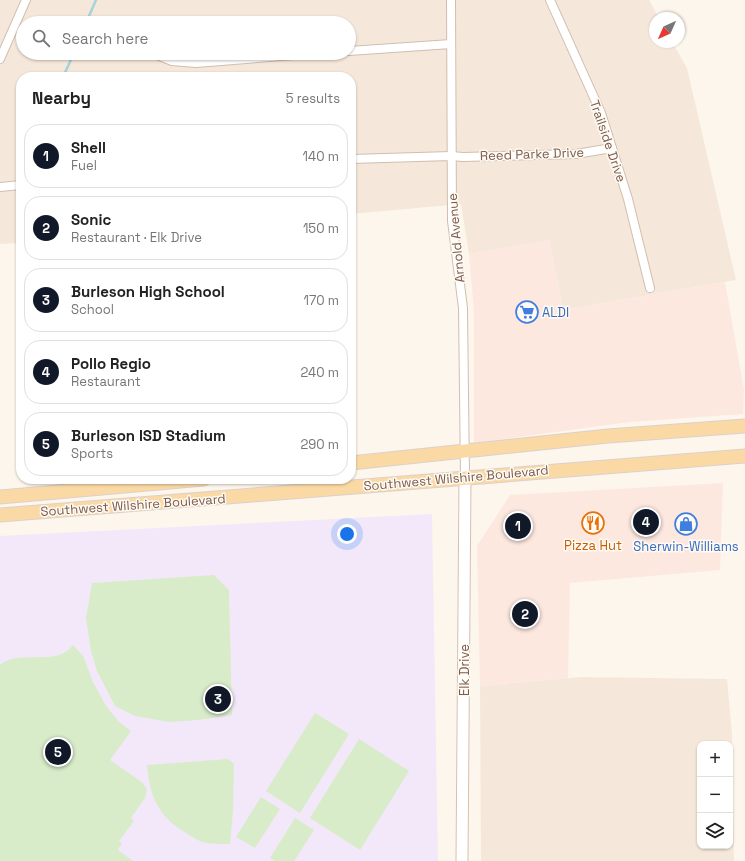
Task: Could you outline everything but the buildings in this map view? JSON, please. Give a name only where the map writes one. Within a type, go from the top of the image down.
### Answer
[{"type":"main road","name":"Southwest Wilshire Boulevard","points":[[356,463],[608,436],[745,426]]},
{"type":"main road","name":"Southwest Wilshire Boulevard","points":[[0,515],[745,456]]},
{"type":"main road","name":"Southwest Wilshire Boulevard","points":[[0,497],[147,484]]},
{"type":"street","points":[[19,16],[26,0]]},
{"type":"street","name":"Arnold Avenue","points":[[450,0],[452,221],[463,308],[465,478]]},
{"type":"street","name":"Trailside Drive","points":[[550,0],[601,113],[628,199],[650,288]]},
{"type":"street","points":[[0,59],[16,23]]},
{"type":"street","points":[[356,50],[451,44]]},
{"type":"street","points":[[170,60],[196,63],[233,60]]},
{"type":"street","name":"Reed Parke Drive","points":[[356,159],[576,154],[612,148]]},
{"type":"street","points":[[0,186],[16,185]]},
{"type":"street","name":"Elk Drive","points":[[462,861],[465,478]]},
{"type":"shaded area","points":[[0,0],[649,0],[656,12],[649,12],[649,48],[675,48],[687,68],[736,280],[563,310],[549,240],[469,254],[461,204],[356,214],[356,72],[16,72],[16,243],[0,244]]},
{"type":"shaded area","points":[[549,240],[563,310],[725,282],[744,390],[743,414],[630,422],[474,443],[474,312],[469,254]]},
{"type":"shaded area","points":[[723,483],[720,570],[570,583],[568,678],[480,687],[477,546],[510,495]]},
{"type":"shaded area","points":[[432,514],[438,861],[0,861],[0,536]]},
{"type":"shaded area","points":[[581,677],[727,679],[732,741],[697,741],[697,849],[733,849],[733,798],[734,861],[481,861],[480,687]]},
{"type":"green space","points":[[214,575],[229,590],[232,715],[198,720],[169,722],[135,716],[115,706],[97,671],[91,651],[86,618],[92,583]]},
{"type":"green space","points":[[73,645],[83,656],[93,682],[106,706],[119,722],[131,731],[110,760],[143,783],[147,790],[145,798],[131,818],[134,821],[119,841],[122,843],[118,850],[133,861],[0,861],[0,665],[8,660],[17,658],[47,657],[57,655],[66,652]]},
{"type":"green space","points":[[315,713],[349,734],[300,813],[266,791]]},
{"type":"green space","points":[[359,739],[409,771],[360,850],[310,818]]},
{"type":"green space","points":[[228,759],[234,764],[233,810],[230,844],[212,844],[202,842],[176,827],[157,805],[150,787],[147,765]]},
{"type":"green space","points":[[261,797],[280,809],[255,848],[236,837]]},
{"type":"green space","points":[[295,818],[314,830],[294,861],[275,861],[270,858]]},
{"type":"waterway","points":[[89,16],[96,0]]},
{"type":"waterway","points":[[65,72],[71,60]]},
{"type":"place","name":"ALDI","points":[[527,312]]},
{"type":"place","name":"Pollo Regio","points":[[646,522]]},
{"type":"place","name":"Pizza Hut","points":[[593,523]]},
{"type":"place","name":"Sherwin-Williams","points":[[686,524]]},
{"type":"place","name":"Shell","points":[[518,526]]},
{"type":"place","name":"Sonic","points":[[525,614]]},
{"type":"place","name":"Burleson High School","points":[[218,699]]},
{"type":"place","name":"Burleson ISD Stadium","points":[[58,752]]}]
